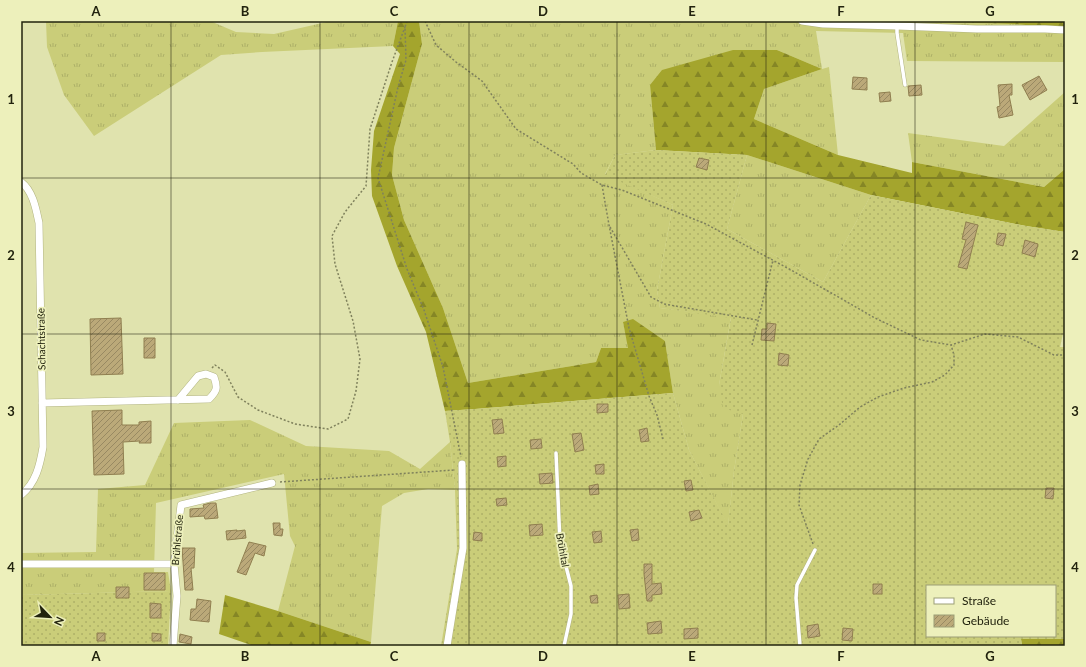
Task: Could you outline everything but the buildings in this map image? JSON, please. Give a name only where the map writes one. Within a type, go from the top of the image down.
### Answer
[{"type":"street","points":[[802,21],[823,24],[1065,30]]},
{"type":"street","name":"Schachtstraße","points":[[21,182],[32,196],[36,208],[38,223],[43,447],[40,466],[33,481],[21,495]]},
{"type":"street","points":[[42,403],[178,400],[209,399],[216,393],[217,385],[214,377],[206,374],[198,376],[178,400]]},
{"type":"street","points":[[447,646],[463,548],[462,467]]},
{"type":"street","name":"Brühlstraße","points":[[173,646],[177,596],[174,564],[181,505],[272,483]]},
{"type":"street","points":[[21,564],[174,564]]},
{"type":"lane","points":[[897,26],[905,85]]},
{"type":"lane","name":"Brühltal","points":[[556,453],[560,542],[571,586],[571,614],[564,646]]},
{"type":"lane","points":[[800,646],[796,598],[798,585],[815,550]]},
{"type":"path","points":[[206,374],[215,365],[225,372],[238,397],[258,410],[295,424],[328,429],[348,419],[356,391],[360,359],[353,321],[335,264],[332,236],[345,212],[366,186],[370,129],[407,21]]},
{"type":"path","points":[[424,21],[436,45],[482,81],[516,129],[573,164],[581,173],[602,185],[622,190],[706,224],[876,318],[921,340],[951,346],[985,334],[1018,336],[1054,355],[1065,355]]},
{"type":"path","points":[[272,483],[462,467],[443,367],[424,310],[407,268],[378,178],[398,87],[406,60],[405,27]]},
{"type":"path","points":[[602,185],[630,328],[663,439]]},
{"type":"path","points":[[609,225],[651,297],[664,304],[757,320]]},
{"type":"path","points":[[752,345],[773,260]]},
{"type":"path","points":[[815,550],[799,505],[800,485],[808,459],[819,439],[839,425],[860,407],[878,397],[904,388],[932,382],[945,375],[954,365],[954,355],[951,346]]},
{"type":"green space","points":[[46,21],[210,21],[236,32],[274,34],[331,21],[398,21],[393,46],[221,55],[94,136],[64,95],[47,47]]},
{"type":"green space","points":[[398,21],[419,21],[422,44],[394,148],[392,175],[404,220],[443,308],[468,383],[596,362],[601,348],[628,348],[623,322],[633,319],[665,341],[673,393],[445,411],[426,332],[397,266],[372,196],[371,170],[374,131],[400,54],[393,46]]},
{"type":"green space","points":[[419,21],[940,21],[1013,24],[1065,28],[1065,62],[907,61],[903,33],[816,31],[822,69],[777,50],[650,85],[656,150],[615,155],[605,174],[673,205],[657,290],[660,308],[731,317],[719,385],[743,414],[734,471],[728,526],[689,450],[673,393],[665,341],[623,323],[629,348],[601,348],[596,362],[468,383],[443,308],[404,220],[392,175],[394,148],[422,44]]},
{"type":"green space","points":[[940,21],[1065,21],[1065,28],[1013,24]]},
{"type":"green space","points":[[733,50],[777,50],[822,69],[764,89],[754,119],[838,155],[912,173],[912,162],[1044,187],[1065,169],[1065,232],[1026,226],[871,195],[747,155],[656,150],[650,85],[662,70]]},
{"type":"green space","points":[[829,67],[838,155],[754,119],[764,89]]},
{"type":"green space","points":[[1065,92],[1065,169],[1044,187],[912,162],[908,133],[1004,146]]},
{"type":"green space","points":[[656,150],[747,155],[727,229],[823,282],[871,195],[1026,226],[1065,232],[1065,325],[1060,347],[1065,347],[1065,639],[1021,639],[1022,646],[441,646],[457,549],[455,490],[445,411],[673,393],[689,450],[728,525],[734,471],[743,414],[723,408],[719,385],[731,318],[660,308],[657,290],[673,205],[605,175],[615,155]]},
{"type":"green space","points":[[747,155],[871,195],[823,282],[727,229]]},
{"type":"green space","points":[[250,420],[306,446],[389,451],[420,469],[450,442],[455,490],[428,489],[404,493],[382,506],[371,642],[278,611],[295,546],[290,536],[284,474],[156,503],[154,572],[168,572],[171,591],[21,595],[21,553],[96,552],[98,489],[145,485],[174,423]]},
{"type":"green space","points":[[171,591],[168,646],[21,646],[21,595]]},
{"type":"green space","points":[[225,595],[371,642],[370,646],[254,646],[219,634]]},
{"type":"green space","points":[[1021,639],[1065,639],[1065,646],[1022,646]]}]
